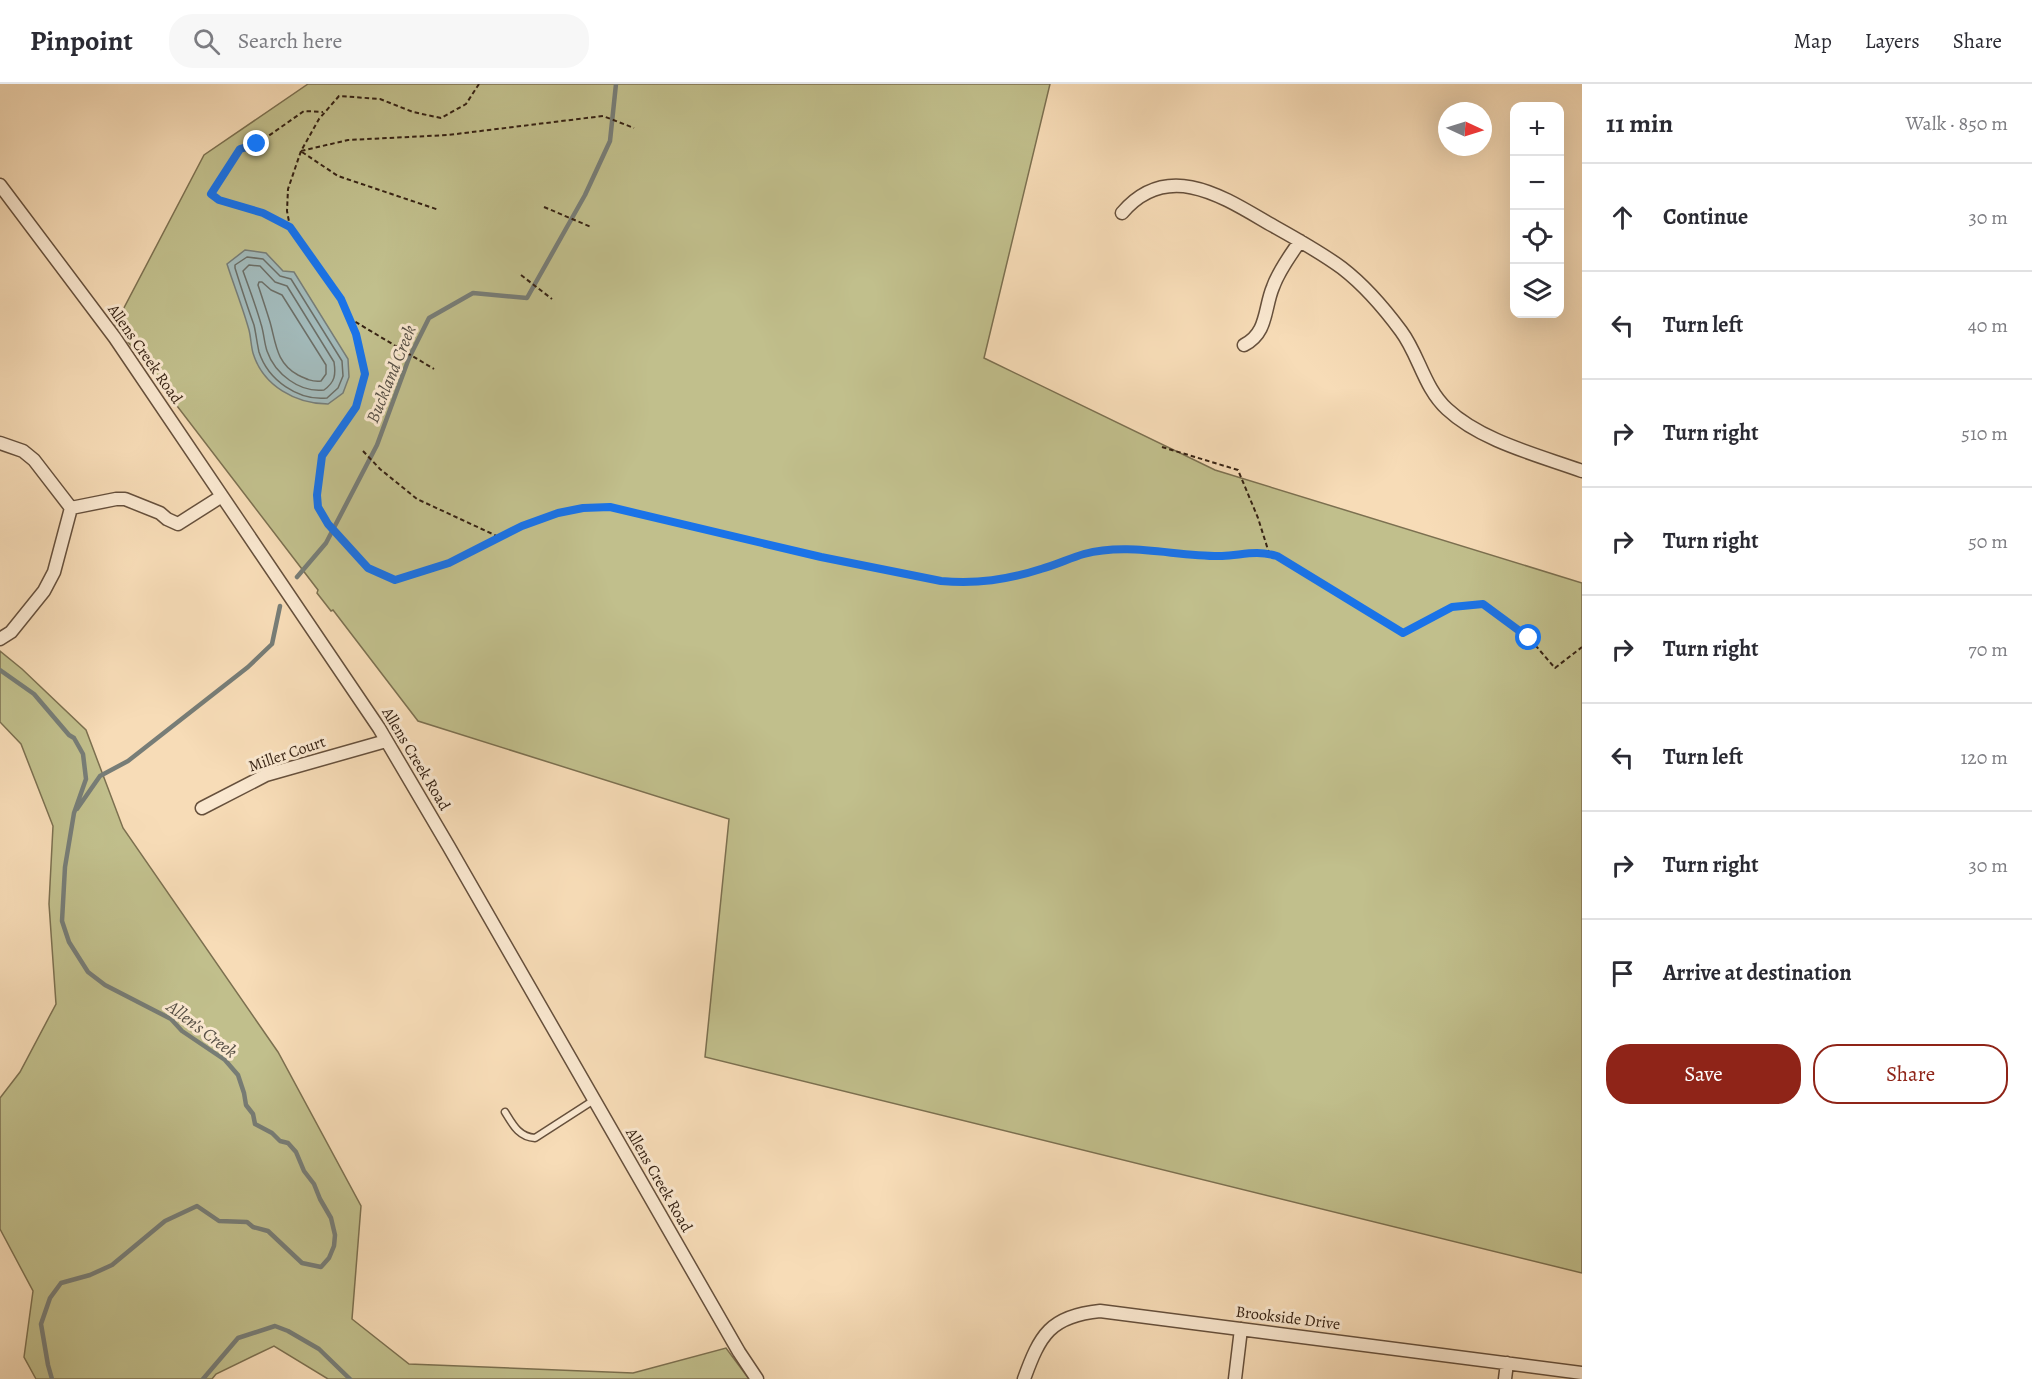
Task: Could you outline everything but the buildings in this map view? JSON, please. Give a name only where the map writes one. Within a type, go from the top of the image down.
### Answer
[{"type":"street","name":"Allens Creek Road","points":[[0,185],[115,338],[386,741],[739,1352],[757,1379]]},
{"type":"street","points":[[1122,213],[1131,202],[1164,187],[1194,187],[1220,195],[1300,241],[1342,268],[1361,284],[1402,332],[1429,385],[1444,407],[1463,423],[1489,436],[1582,471]]},
{"type":"street","points":[[1244,345],[1256,337],[1263,324],[1272,288],[1300,241]]},
{"type":"street","points":[[0,443],[23,451],[34,460],[71,508]]},
{"type":"street","points":[[71,508],[125,499],[160,513],[178,524],[222,496]]},
{"type":"street","points":[[0,639],[11,632],[44,591],[54,572],[71,508]]},
{"type":"street","name":"Miller Court","points":[[202,808],[266,775],[386,741]]},
{"type":"street","name":"Brookside Drive","points":[[1024,1379],[1039,1344],[1047,1332],[1058,1323],[1085,1313],[1114,1312],[1582,1373]]},
{"type":"street","points":[[1235,1379],[1241,1329]]},
{"type":"street","points":[[1505,1379],[1508,1363]]},
{"type":"lane","points":[[505,1112],[518,1132],[523,1136],[535,1138],[594,1100]]},
{"type":"path","points":[[479,84],[466,104],[441,118],[413,112],[380,99],[339,96],[319,119],[301,151],[288,189],[287,211],[290,227],[341,299],[356,334],[365,374],[356,407],[322,456],[317,495],[318,507],[328,524],[368,568],[395,580],[449,563],[522,526],[558,513],[583,508],[610,507],[821,557],[959,583],[992,582],[1086,554],[1118,549],[1223,556],[1262,551],[1277,556],[1403,633],[1452,607],[1483,604],[1529,638],[1555,668],[1582,647]]},
{"type":"path","points":[[290,227],[263,213],[219,200],[211,194],[240,149],[257,144],[304,111],[325,112]]},
{"type":"path","points":[[301,151],[348,140],[448,135],[603,116],[634,128]]},
{"type":"path","points":[[301,151],[338,176],[439,210]]},
{"type":"path","points":[[544,207],[591,226]]},
{"type":"path","points":[[521,275],[552,299]]},
{"type":"path","points":[[349,318],[434,369]]},
{"type":"path","points":[[1162,447],[1238,470],[1258,518],[1269,554]]},
{"type":"path","points":[[363,451],[380,469],[417,499],[499,537]]},
{"type":"shaded area","points":[[308,84],[1050,84],[984,358],[1215,470],[1582,583],[1582,1273],[705,1057],[729,819],[418,721],[333,610],[331,611],[317,593],[318,590],[115,325],[204,155]]},
{"type":"shaded area","points":[[0,651],[86,730],[123,828],[278,1052],[361,1206],[352,1319],[409,1364],[633,1373],[726,1348],[749,1379],[328,1379],[274,1346],[216,1374],[212,1379],[36,1379],[24,1357],[33,1291],[0,1229],[0,1098],[20,1072],[56,1004],[49,904],[53,826],[21,744],[0,722]]},
{"type":"water","points":[[245,250],[266,253],[283,271],[294,272],[348,359],[349,377],[343,393],[328,404],[304,401],[282,391],[264,375],[258,365],[253,353],[247,322],[227,264]]},
{"type":"waterway","name":"Buckland Creek","points":[[297,577],[326,543],[377,445],[409,358],[429,318],[473,293],[527,298],[585,195],[610,141],[616,84]]},
{"type":"waterway","name":"Buckland Creek","points":[[77,809],[100,776],[128,761],[248,667],[272,644],[280,606]]},
{"type":"waterway","name":"Allen's Creek","points":[[0,670],[34,694],[74,738],[83,754],[86,779],[74,813],[65,867],[62,921],[69,942],[88,972],[105,985],[171,1019],[182,1031],[225,1060],[238,1075],[246,1105],[253,1114],[255,1124],[272,1133],[280,1141],[288,1143],[296,1152],[304,1171],[314,1184],[331,1218],[335,1235],[334,1246],[329,1258],[321,1267],[302,1263],[268,1231],[253,1227],[247,1222],[219,1221],[197,1206],[165,1221],[112,1265],[90,1275],[61,1283],[50,1298],[41,1324],[52,1379]]},
{"type":"waterway","name":"Allen's Creek","points":[[203,1379],[238,1338],[275,1326],[319,1349],[350,1379]]},
{"type":"route","points":[[257,144],[240,149],[211,194],[219,200],[263,213],[290,227],[341,299],[356,334],[365,374],[356,407],[322,456],[317,495],[318,507],[328,524],[368,568],[395,580],[449,563],[522,526],[558,513],[583,508],[610,507],[821,557],[959,583],[992,582],[1086,554],[1118,549],[1223,556],[1262,551],[1277,556],[1403,633],[1452,607],[1483,604],[1529,638]]}]
